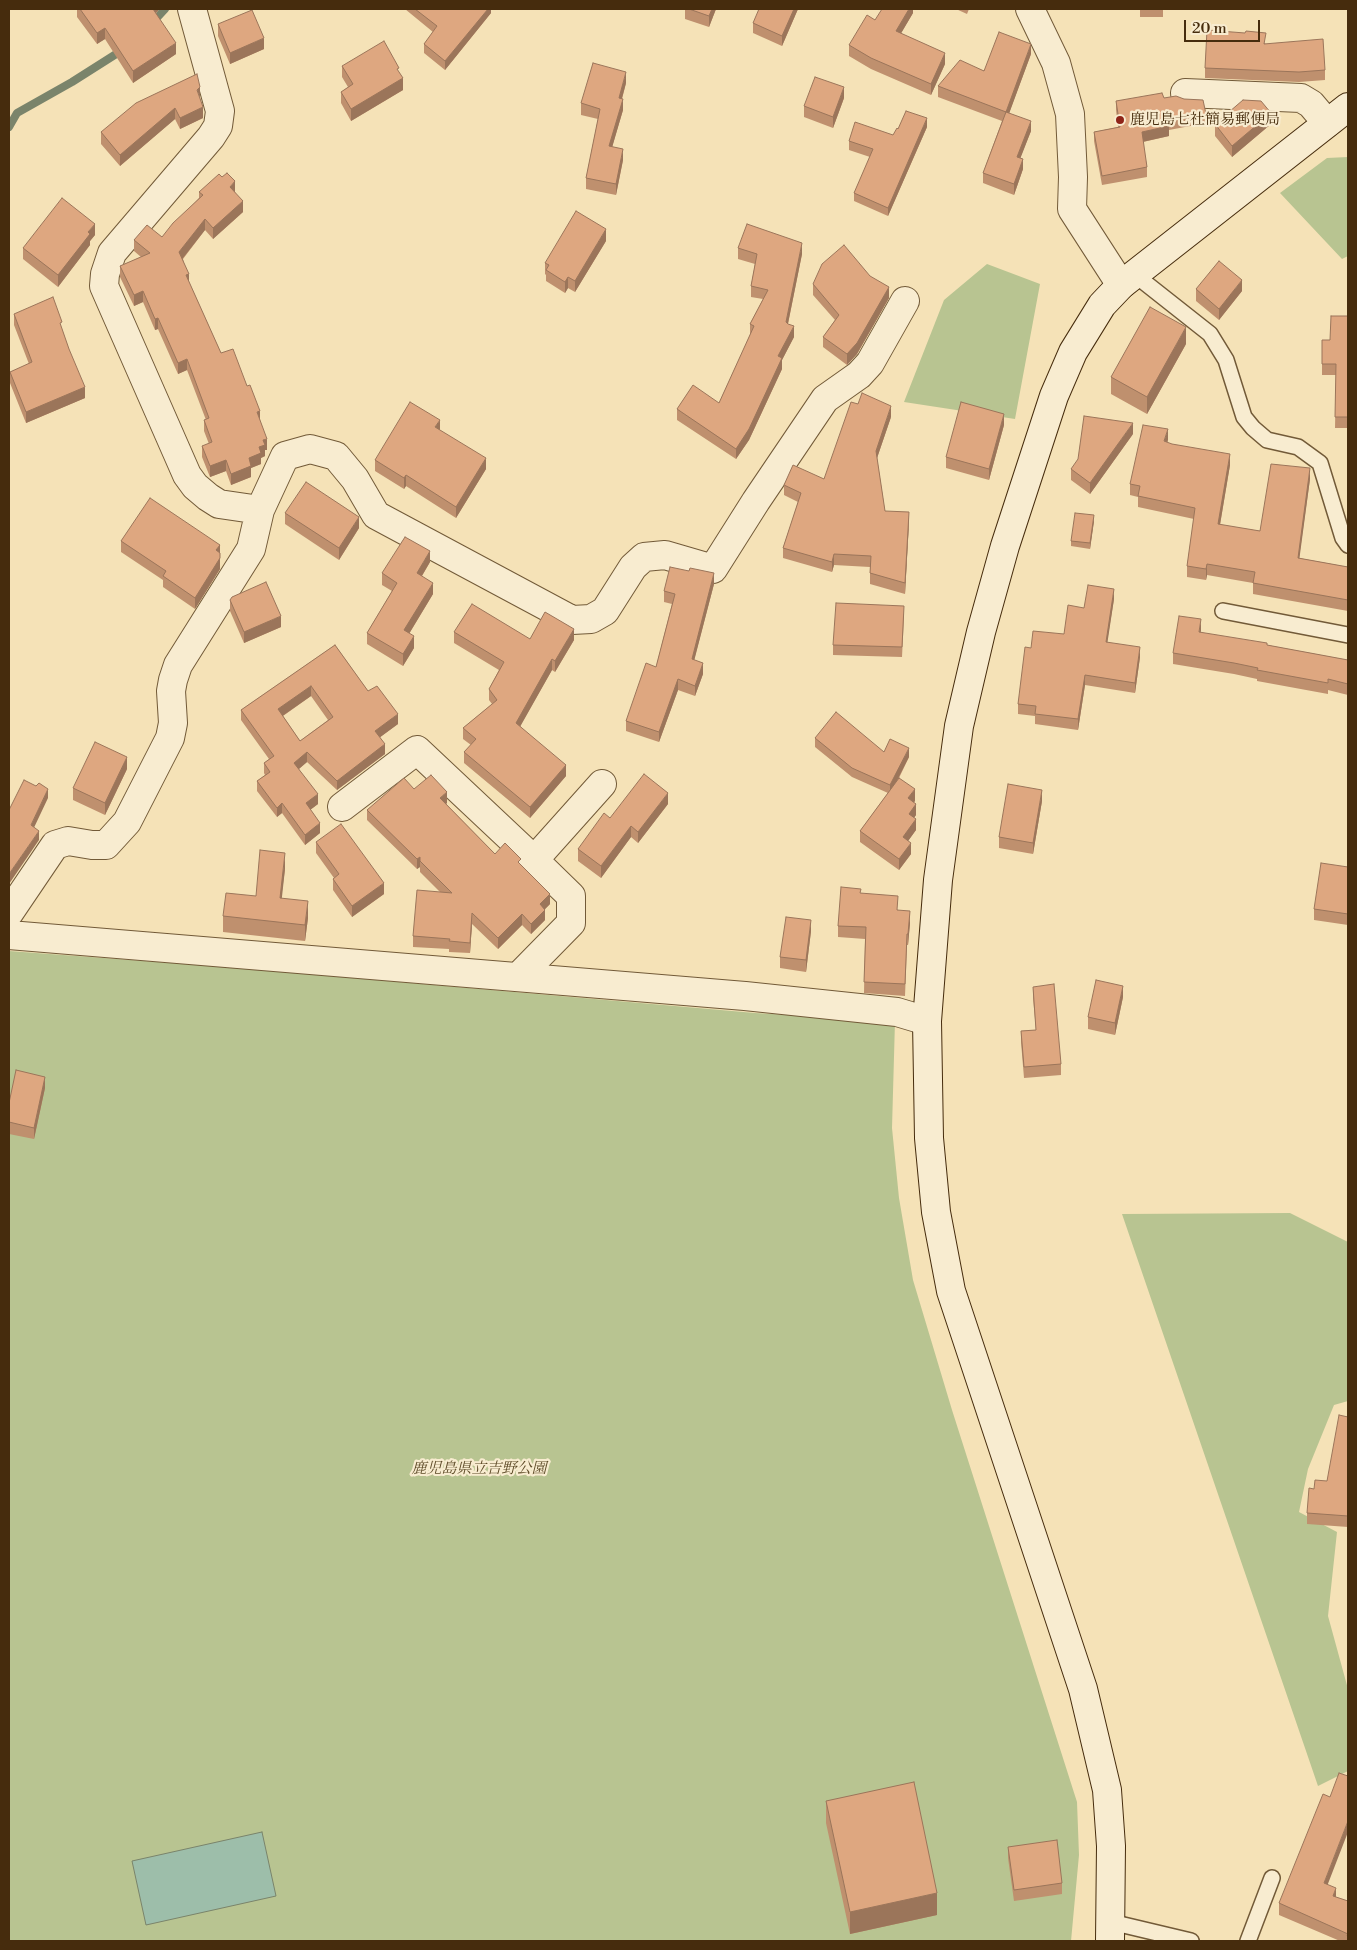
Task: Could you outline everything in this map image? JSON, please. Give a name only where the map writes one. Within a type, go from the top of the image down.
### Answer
[{"type":"street","points":[[192,9],[220,111],[218,126],[212,137],[112,253],[105,274],[104,286],[187,475],[195,486],[208,498],[220,504],[260,510]]},
{"type":"street","points":[[1030,9],[1056,63],[1070,114],[1073,176],[1072,209],[1127,280]]},
{"type":"street","points":[[1111,1932],[1111,1846],[1106,1790],[1083,1688],[951,1291],[936,1212],[929,1138],[927,1021],[938,880],[959,726],[981,632],[1006,546],[1054,396],[1073,352],[1102,305],[1127,280],[1338,115],[1300,98],[1185,93]]},
{"type":"street","points":[[9,913],[54,845],[68,841],[106,845],[128,822],[170,738],[173,723],[172,685],[178,665],[251,549],[260,510],[284,456],[310,449],[336,456],[355,479],[376,515],[572,620],[591,619],[605,611],[633,567],[644,557],[665,555],[714,569],[756,501],[825,399],[859,375],[870,362],[905,301]]},
{"type":"street","points":[[342,807],[417,750],[534,860],[571,896],[571,923],[518,977]]},
{"type":"street","points":[[534,860],[602,784]]},
{"type":"street","points":[[9,935],[745,996],[897,1012],[927,1021]]},
{"type":"lane","points":[[1127,280],[1210,334],[1226,360],[1244,417],[1253,428],[1267,440],[1298,447],[1320,463],[1342,538],[1348,545]]},
{"type":"lane","points":[[1223,612],[1348,636]]},
{"type":"lane","points":[[1248,1941],[1272,1878]]},
{"type":"lane","points":[[1111,1932],[1191,1941]]},
{"type":"green space","points":[[1348,157],[1348,256],[1342,259],[1280,193],[1327,158]]},
{"type":"green space","points":[[987,264],[1040,284],[1015,419],[904,402],[944,300]]},
{"type":"green space","name":"鹿児島県立吉野公園","points":[[9,951],[239,968],[755,1013],[895,1021],[892,1128],[899,1198],[913,1280],[952,1410],[1077,1802],[1079,1855],[1071,1941],[9,1941]]},
{"type":"green space","points":[[1290,1213],[1348,1242],[1348,1401],[1334,1405],[1308,1469],[1299,1512],[1337,1532],[1328,1616],[1348,1689],[1348,1771],[1318,1786],[1122,1214]]},
{"type":"shaded area","points":[[262,1832],[276,1896],[146,1925],[132,1861]]},
{"type":"building","points":[[80,9],[153,9],[176,43],[133,71],[105,28],[97,33]]},
{"type":"building","points":[[415,9],[488,9],[445,61],[424,44],[437,26]]},
{"type":"building","points":[[689,9],[712,9],[709,16]]},
{"type":"building","points":[[759,9],[794,9],[782,36],[753,23]]},
{"type":"building","points":[[882,9],[909,9],[896,31],[945,53],[931,84],[871,58],[849,45],[867,15],[875,20]]},
{"type":"building","points":[[252,10],[264,38],[230,53],[218,24]]},
{"type":"building","points":[[1207,30],[1266,33],[1264,44],[1323,39],[1325,70],[1299,72],[1205,68]]},
{"type":"building","points":[[999,32],[1031,44],[1006,112],[938,86],[960,60],[984,71]]},
{"type":"building","points":[[384,41],[403,78],[351,109],[341,92],[353,84],[342,66]]},
{"type":"building","points":[[593,63],[626,72],[619,98],[623,99],[609,146],[623,149],[616,184],[586,178],[600,109],[581,103]]},
{"type":"building","points":[[197,74],[200,87],[197,90],[203,107],[180,118],[175,108],[120,155],[101,132],[136,103]]},
{"type":"building","points":[[815,77],[844,87],[833,117],[804,106]]},
{"type":"building","points":[[1162,93],[1164,98],[1176,96],[1184,99],[1203,100],[1206,114],[1168,121],[1169,126],[1142,132],[1147,167],[1102,176],[1094,132],[1120,127],[1116,101]]},
{"type":"building","points":[[1243,100],[1261,101],[1271,113],[1232,146],[1215,124]]},
{"type":"building","points":[[906,111],[927,118],[888,208],[854,193],[873,149],[849,141],[855,122],[893,135],[898,129]]},
{"type":"building","points":[[1006,112],[1031,121],[1017,157],[1023,159],[1014,184],[983,173]]},
{"type":"building","points":[[227,173],[235,181],[230,187],[243,201],[213,228],[205,219],[179,252],[189,274],[186,275],[221,353],[233,349],[247,386],[250,385],[260,411],[257,412],[267,439],[263,440],[265,445],[259,447],[261,453],[249,458],[251,466],[231,474],[226,460],[210,466],[202,446],[212,442],[204,420],[209,418],[187,359],[178,363],[158,318],[155,319],[143,291],[134,295],[120,266],[150,253],[134,240],[147,225],[162,237],[173,223],[203,195],[199,192],[219,174],[222,177]]},
{"type":"building","points":[[62,198],[95,224],[88,232],[90,234],[58,275],[23,248]]},
{"type":"building","points":[[576,211],[606,229],[575,281],[568,277],[565,282],[546,270],[549,265],[545,263]]},
{"type":"building","points":[[747,224],[802,243],[786,322],[794,326],[778,356],[782,358],[749,429],[736,449],[677,409],[693,385],[719,403],[754,326],[750,324],[768,290],[751,286],[757,254],[738,248]]},
{"type":"building","points":[[844,245],[870,276],[889,287],[857,343],[847,354],[823,337],[839,315],[813,284],[822,264]]},
{"type":"building","points":[[1219,261],[1242,280],[1219,309],[1196,289]]},
{"type":"building","points":[[53,297],[69,349],[85,387],[26,412],[10,372],[32,362],[14,314]]},
{"type":"building","points":[[1150,307],[1186,327],[1147,397],[1111,377]]},
{"type":"building","points":[[1331,316],[1348,316],[1348,417],[1335,417],[1336,364],[1322,364],[1322,340],[1330,340]]},
{"type":"building","points":[[862,393],[891,406],[876,451],[885,511],[909,512],[905,583],[870,573],[871,556],[834,554],[832,562],[783,548],[801,493],[784,485],[793,465],[824,479],[851,402],[858,404]]},
{"type":"building","points":[[410,402],[440,420],[435,427],[486,458],[456,507],[406,475],[404,478],[375,460]]},
{"type":"building","points":[[961,402],[1004,414],[989,469],[946,457]]},
{"type":"building","points":[[1084,416],[1133,423],[1090,483],[1071,469],[1078,459]]},
{"type":"building","points":[[1143,425],[1168,429],[1164,441],[1172,444],[1230,454],[1218,524],[1260,531],[1271,464],[1310,468],[1298,558],[1348,567],[1348,600],[1253,583],[1255,572],[1207,564],[1206,569],[1187,566],[1195,508],[1138,496],[1140,486],[1130,484]]},
{"type":"building","points":[[306,482],[359,517],[339,548],[285,513]]},
{"type":"building","points":[[150,498],[220,545],[216,550],[220,553],[220,558],[195,598],[163,576],[166,571],[121,541]]},
{"type":"building","points":[[1075,513],[1094,515],[1090,543],[1071,541]]},
{"type":"building","points":[[405,537],[430,551],[417,573],[433,583],[404,630],[414,636],[403,654],[367,633],[397,583],[382,573]]},
{"type":"building","points":[[670,567],[689,571],[690,568],[714,573],[692,659],[703,663],[695,686],[678,679],[659,732],[626,721],[646,663],[656,667],[675,594],[664,591]]},
{"type":"building","points":[[266,582],[281,616],[244,632],[230,600],[232,597]]},
{"type":"building","points":[[1088,585],[1114,589],[1106,642],[1140,647],[1135,683],[1085,675],[1078,719],[1035,714],[1036,706],[1018,704],[1025,647],[1031,648],[1033,631],[1064,634],[1068,605],[1084,608]]},
{"type":"building","points":[[836,603],[904,606],[902,647],[833,645]]},
{"type":"building","points":[[472,604],[530,639],[545,612],[574,629],[555,661],[552,659],[516,723],[566,765],[530,807],[464,752],[476,739],[463,728],[497,700],[489,689],[504,662],[454,632]]},
{"type":"building","points":[[1179,616],[1201,619],[1199,632],[1267,643],[1267,645],[1348,660],[1348,684],[1328,679],[1328,683],[1257,670],[1258,668],[1234,663],[1173,653]]},
{"type":"building","points":[[335,645],[368,691],[377,686],[398,714],[375,731],[385,744],[337,781],[307,752],[294,763],[318,794],[306,803],[320,823],[305,835],[282,803],[277,808],[257,781],[270,772],[264,763],[274,756],[241,710]],"holes":[[[311,686],[333,717],[300,741],[278,709]]]},
{"type":"building","points":[[836,712],[884,752],[890,739],[909,748],[890,785],[852,768],[815,738]]},
{"type":"building","points":[[95,742],[127,757],[105,803],[73,788]]},
{"type":"building","points":[[644,774],[668,793],[638,832],[631,826],[601,866],[578,849],[604,813],[610,818]]},
{"type":"building","points":[[431,775],[447,792],[440,798],[495,854],[505,843],[521,859],[518,862],[550,894],[540,904],[545,910],[531,924],[522,914],[498,938],[472,913],[470,943],[449,941],[450,939],[413,936],[417,890],[452,893],[420,861],[420,857],[417,859],[367,810],[404,778],[414,789]]},
{"type":"building","points":[[899,778],[915,789],[908,798],[916,804],[909,814],[916,819],[903,837],[911,843],[899,859],[860,831]]},
{"type":"building","points":[[24,780],[36,786],[39,783],[48,789],[31,825],[39,831],[9,874],[9,810]]},
{"type":"building","points":[[1008,784],[1042,790],[1033,843],[999,837]]},
{"type":"building","points":[[341,824],[384,883],[352,906],[333,879],[339,874],[316,842]]},
{"type":"building","points":[[260,850],[285,853],[280,898],[308,901],[305,925],[223,916],[226,893],[256,896]]},
{"type":"building","points":[[1321,863],[1348,867],[1348,914],[1314,909]]},
{"type":"building","points":[[841,887],[861,889],[860,893],[898,896],[897,910],[910,911],[905,984],[864,982],[866,927],[838,926]]},
{"type":"building","points":[[786,917],[811,920],[806,960],[780,957]]},
{"type":"building","points":[[1096,980],[1123,986],[1115,1023],[1088,1017]]},
{"type":"building","points":[[1054,984],[1061,1064],[1024,1067],[1021,1031],[1036,1030],[1033,987]]},
{"type":"building","points":[[16,1070],[45,1077],[34,1128],[9,1122],[9,1103]]},
{"type":"building","points":[[1339,1415],[1348,1417],[1348,1516],[1307,1513],[1309,1488],[1314,1489],[1315,1480],[1327,1481]]},
{"type":"building","points":[[1339,1773],[1348,1776],[1348,1821],[1324,1883],[1336,1888],[1333,1896],[1348,1901],[1348,1934],[1279,1903],[1323,1794],[1330,1797]]},
{"type":"building","points":[[914,1782],[937,1893],[850,1912],[826,1801]]},
{"type":"building","points":[[1057,1840],[1062,1883],[1014,1890],[1008,1847]]},
{"type":"waterway","points":[[152,23],[165,9]]},
{"type":"waterway","points":[[9,127],[17,113],[72,82],[124,49]]},
{"type":"place","name":"鹿児島七社簡易郵便局","points":[[1120,120]]}]
